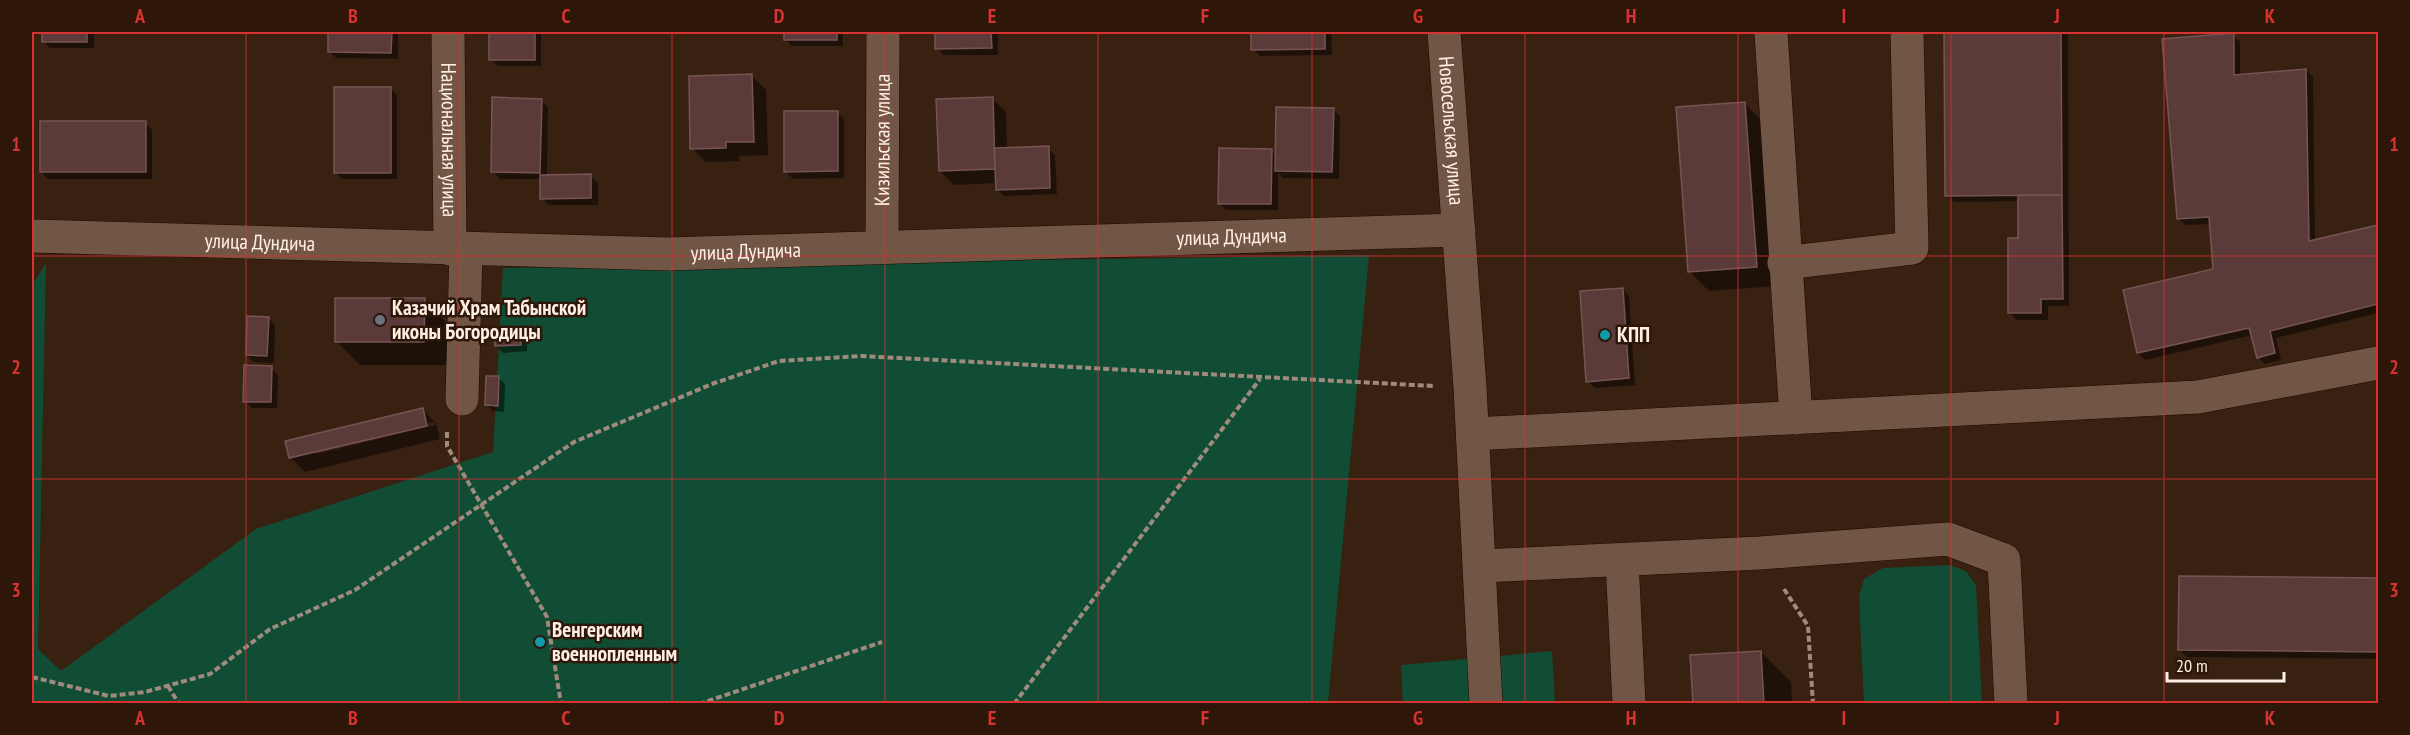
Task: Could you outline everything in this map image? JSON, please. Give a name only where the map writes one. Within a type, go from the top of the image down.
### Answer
[{"type":"street","name":"Национальная улица","points":[[448,32],[462,399]]},
{"type":"street","name":"Кизильская улица","points":[[882,246],[883,32]]},
{"type":"street","name":"Новосельская улица","points":[[1444,32],[1473,434],[1486,704]]},
{"type":"street","points":[[1771,32],[1784,263],[1796,418]]},
{"type":"street","points":[[1784,263],[1912,248],[1907,34]]},
{"type":"street","name":"улица Дундича","points":[[32,236],[668,254],[1459,230]]},
{"type":"street","points":[[1473,434],[2198,397],[2379,363]]},
{"type":"street","points":[[1481,566],[1622,561],[1948,539],[2004,560],[2011,704]]},
{"type":"street","points":[[1622,561],[1629,704]]},
{"type":"path","points":[[32,677],[109,696],[145,692],[210,674],[270,629],[355,590],[574,442],[712,384],[779,361],[861,356],[1470,387]]},
{"type":"path","points":[[1014,704],[1260,378]]},
{"type":"path","points":[[462,399],[447,411],[447,446],[547,617],[561,704]]},
{"type":"path","points":[[1760,553],[1808,626],[1813,704]]},
{"type":"path","points":[[699,704],[882,642]]},
{"type":"path","points":[[168,686],[179,704]]},
{"type":"green space","points":[[1369,255],[1328,703],[32,703],[32,285],[46,263],[38,649],[61,671],[256,529],[493,452],[503,268]]},
{"type":"green space","points":[[1949,565],[1966,571],[1976,585],[1982,703],[1864,703],[1859,596],[1864,579],[1883,568]]},
{"type":"green space","points":[[1552,651],[1555,703],[1403,703],[1401,665]]},
{"type":"building","points":[[42,32],[87,32],[87,42],[42,42]]},
{"type":"building","points":[[328,32],[392,32],[391,53],[328,52]]},
{"type":"building","points":[[489,32],[535,32],[535,60],[489,60]]},
{"type":"building","points":[[784,32],[837,32],[837,40],[784,40]]},
{"type":"building","points":[[935,32],[991,32],[992,48],[935,49]]},
{"type":"building","points":[[1251,32],[1325,32],[1325,49],[1251,50]]},
{"type":"building","points":[[1944,32],[2061,32],[2062,195],[1945,196]]},
{"type":"building","points":[[2234,33],[2234,75],[2306,69],[2309,241],[2378,225],[2378,304],[2270,331],[2275,353],[2257,358],[2249,328],[2137,353],[2123,290],[2213,269],[2209,217],[2177,219],[2162,39]]},
{"type":"building","points":[[752,74],[754,142],[726,142],[726,148],[690,149],[689,76]]},
{"type":"building","points":[[334,87],[391,87],[391,173],[334,173]]},
{"type":"building","points":[[492,97],[542,99],[540,173],[491,172]]},
{"type":"building","points":[[993,97],[995,169],[939,171],[936,99]]},
{"type":"building","points":[[1745,102],[1757,267],[1688,272],[1676,107]]},
{"type":"building","points":[[1276,107],[1334,108],[1332,172],[1275,171]]},
{"type":"building","points":[[784,111],[838,111],[838,171],[784,172]]},
{"type":"building","points":[[40,121],[146,121],[146,172],[40,172]]},
{"type":"building","points":[[1049,146],[1050,188],[996,190],[994,148]]},
{"type":"building","points":[[1219,148],[1272,149],[1271,204],[1218,204]]},
{"type":"building","points":[[591,174],[591,198],[540,199],[540,175]]},
{"type":"building","points":[[2018,195],[2062,195],[2063,299],[2041,299],[2041,313],[2008,313],[2008,238],[2018,238]]},
{"type":"building","name":"КПП","points":[[1623,288],[1629,378],[1586,382],[1580,291]]},
{"type":"building","name":"Казачий Храм Табынской иконы Богородицы","points":[[335,298],[425,298],[424,342],[335,342]]},
{"type":"building","points":[[247,316],[269,317],[267,356],[246,355]]},
{"type":"building","points":[[520,331],[521,345],[495,346],[494,333]]},
{"type":"building","points":[[244,365],[272,366],[271,402],[243,402]]},
{"type":"building","points":[[486,376],[499,376],[498,406],[485,405]]},
{"type":"building","points":[[423,408],[427,426],[289,458],[285,441]]},
{"type":"building","points":[[2179,576],[2378,578],[2378,652],[2178,650]]},
{"type":"building","points":[[1761,651],[1764,704],[1693,704],[1690,655]]},
{"type":"place","name":"Казачий Храм Табынской иконы Богородицы","points":[[380,320]]},
{"type":"place","name":"КПП","points":[[1605,335]]},
{"type":"place","name":"Венгерским военнопленным","points":[[540,642]]}]
